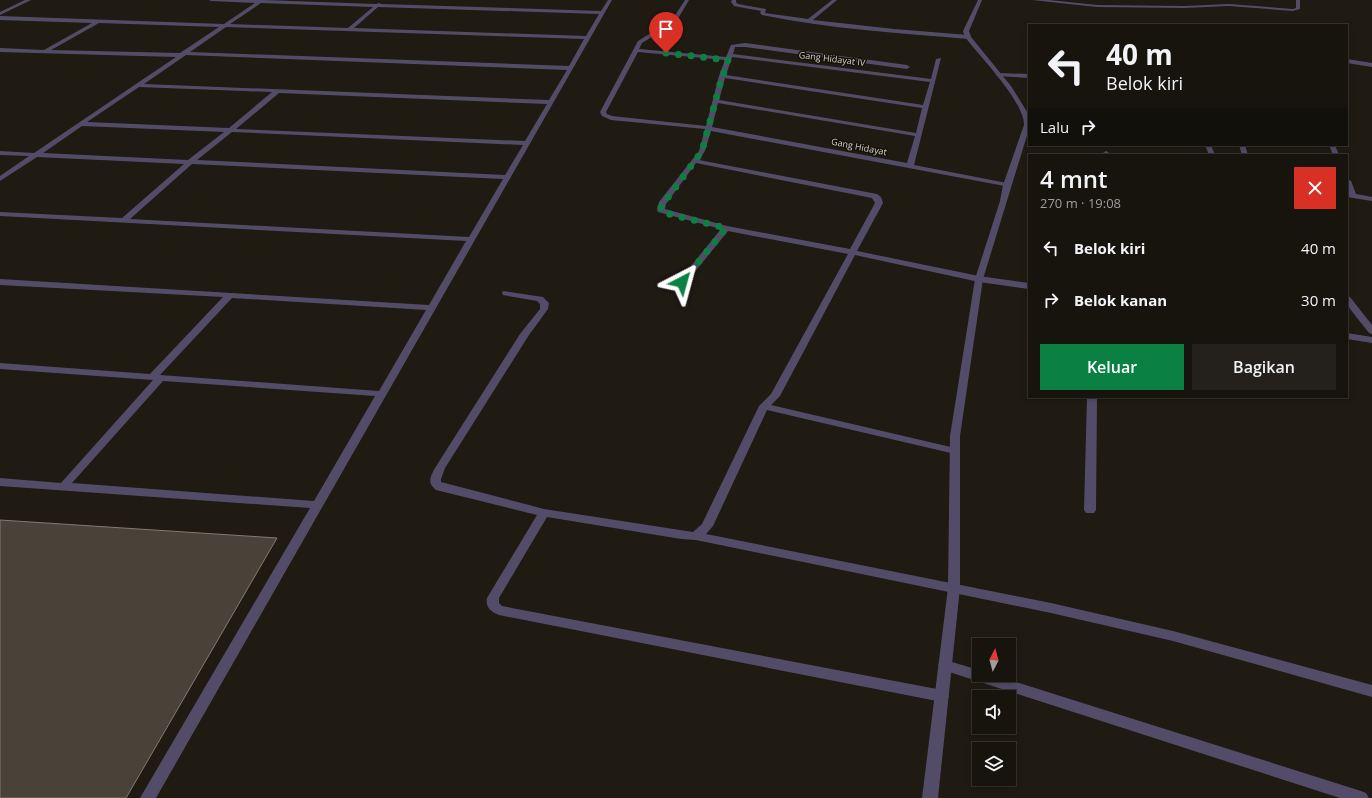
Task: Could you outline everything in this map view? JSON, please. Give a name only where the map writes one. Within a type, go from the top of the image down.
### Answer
[{"type":"street","points":[[0,14],[29,0]]},
{"type":"street","points":[[211,0],[603,13]]},
{"type":"street","points":[[349,30],[383,0]]},
{"type":"street","points":[[148,798],[506,177],[610,0]]},
{"type":"street","points":[[635,50],[640,42],[674,22],[687,0]]},
{"type":"street","points":[[734,0],[733,2],[736,5],[764,10],[762,13],[764,14],[894,32],[968,37]]},
{"type":"street","points":[[809,21],[835,0]]},
{"type":"street","points":[[930,798],[954,588],[955,436],[979,279],[1004,202],[1007,185],[1027,125],[1027,117],[1008,86],[968,37],[966,31],[980,0]]},
{"type":"street","points":[[1034,0],[1097,6],[1184,7],[1229,5],[1293,10],[1298,9],[1298,0]]},
{"type":"street","points":[[0,179],[261,1]]},
{"type":"street","points":[[0,18],[588,38]]},
{"type":"street","points":[[45,51],[99,21]]},
{"type":"street","points":[[907,67],[739,44],[732,46],[722,76],[702,151],[662,204],[661,210],[726,228],[979,279],[1028,286]]},
{"type":"street","points":[[0,50],[182,54],[570,68]]},
{"type":"street","name":"Gang Hidayat IV","points":[[635,50],[729,57],[933,81]]},
{"type":"street","name":"Gang Hidayat","points":[[635,50],[603,112],[604,115],[611,118],[696,126],[1007,185]]},
{"type":"street","points":[[910,166],[939,59]]},
{"type":"street","points":[[1348,61],[1372,65]]},
{"type":"street","points":[[999,75],[1028,76]]},
{"type":"street","points":[[722,76],[925,108]]},
{"type":"street","points":[[137,85],[550,102]]},
{"type":"street","points":[[123,221],[190,162],[277,91]]},
{"type":"street","points":[[715,101],[918,135]]},
{"type":"street","points":[[80,124],[526,143]]},
{"type":"street","points":[[0,153],[506,177]]},
{"type":"street","points":[[694,161],[874,196],[878,199],[879,203],[851,252],[775,396],[764,406],[707,526],[696,536]]},
{"type":"street","points":[[1350,195],[1370,200]]},
{"type":"street","points":[[0,214],[471,239]]},
{"type":"street","points":[[682,282],[726,228]]},
{"type":"street","points":[[0,282],[230,294],[431,308]]},
{"type":"street","points":[[506,293],[540,299],[545,303],[544,309],[525,334],[440,468],[435,482],[440,487],[544,513],[696,536],[954,588],[1173,636],[1372,691]]},
{"type":"street","points":[[63,487],[156,377],[230,294]]},
{"type":"street","points":[[1348,300],[1372,332]]},
{"type":"street","points":[[1348,336],[1372,340]]},
{"type":"street","points":[[0,366],[382,394]]},
{"type":"street","points":[[1090,510],[1092,398]]},
{"type":"street","points":[[764,406],[955,451]]},
{"type":"street","points":[[0,482],[318,505]]},
{"type":"street","points":[[544,513],[493,598],[493,606],[499,610],[942,696]]},
{"type":"street","points":[[945,665],[1361,798]]},
{"type":"building","points":[[0,520],[277,538],[126,798],[0,798]]},
{"type":"route","points":[[666,53],[728,60],[702,151],[661,207],[662,212],[665,213],[726,228],[682,282]]}]
